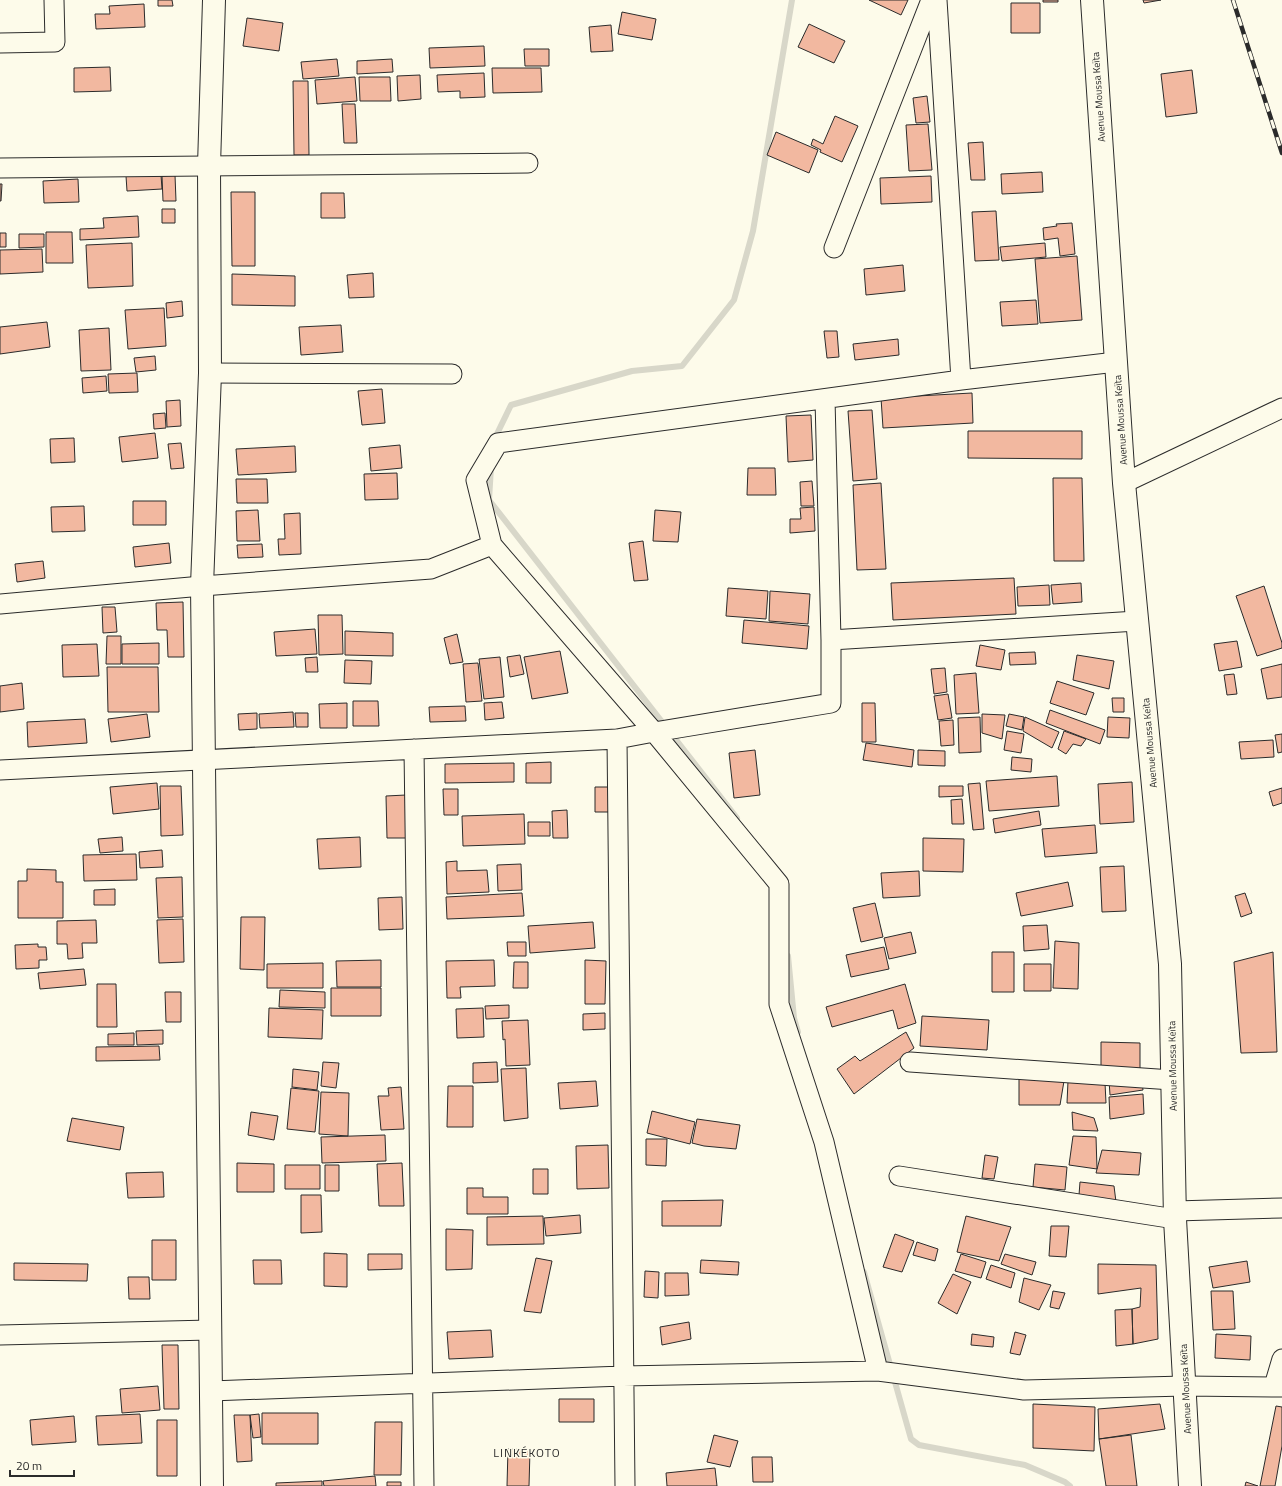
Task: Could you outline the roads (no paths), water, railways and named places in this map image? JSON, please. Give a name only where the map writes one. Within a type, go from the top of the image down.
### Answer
[{"type":"street","points":[[0,43],[54,42],[54,0]]},
{"type":"street","points":[[212,1486],[202,586],[210,373],[209,166],[214,0]]},
{"type":"street","points":[[834,248],[931,0]]},
{"type":"street","points":[[937,0],[961,380]]},
{"type":"street","name":"Avenue Moussa Keïta","points":[[1092,0],[1124,484],[1170,964],[1175,1215],[1190,1486]]},
{"type":"street","points":[[0,168],[528,163]]},
{"type":"street","points":[[878,1372],[824,1142],[779,1004],[778,884],[654,732],[492,545],[476,480],[498,443],[961,380],[1116,362]]},
{"type":"street","points":[[210,373],[452,374]]},
{"type":"street","points":[[0,770],[617,739],[831,703],[831,640],[825,399]]},
{"type":"street","points":[[1124,484],[1282,408]]},
{"type":"street","points":[[0,604],[202,586],[431,569],[492,545]]},
{"type":"street","points":[[831,640],[1138,621]]},
{"type":"street","points":[[617,739],[624,1486]]},
{"type":"street","points":[[414,749],[424,1486]]},
{"type":"street","points":[[910,1062],[1172,1080]]},
{"type":"street","points":[[899,1176],[1175,1215],[1282,1208]]},
{"type":"street","points":[[0,1335],[210,1330]]},
{"type":"street","points":[[211,1391],[623,1376],[878,1372],[1024,1390],[1185,1386],[1278,1386],[1282,1359]]},
{"type":"waterway","points":[[494,440],[511,405],[632,371],[682,366],[734,300],[753,231],[792,0]]},
{"type":"waterway","points":[[491,467],[489,500],[737,818]]},
{"type":"waterway","points":[[788,956],[794,1018],[798,1032]]},
{"type":"waterway","points":[[864,1272],[911,1439],[919,1445],[1025,1465],[1065,1482],[1070,1486]]},
{"type":"railway","points":[[1233,0],[1282,153]]},
{"type":"district","name":"LINKÉKOTO","points":[[527,1453]]}]
